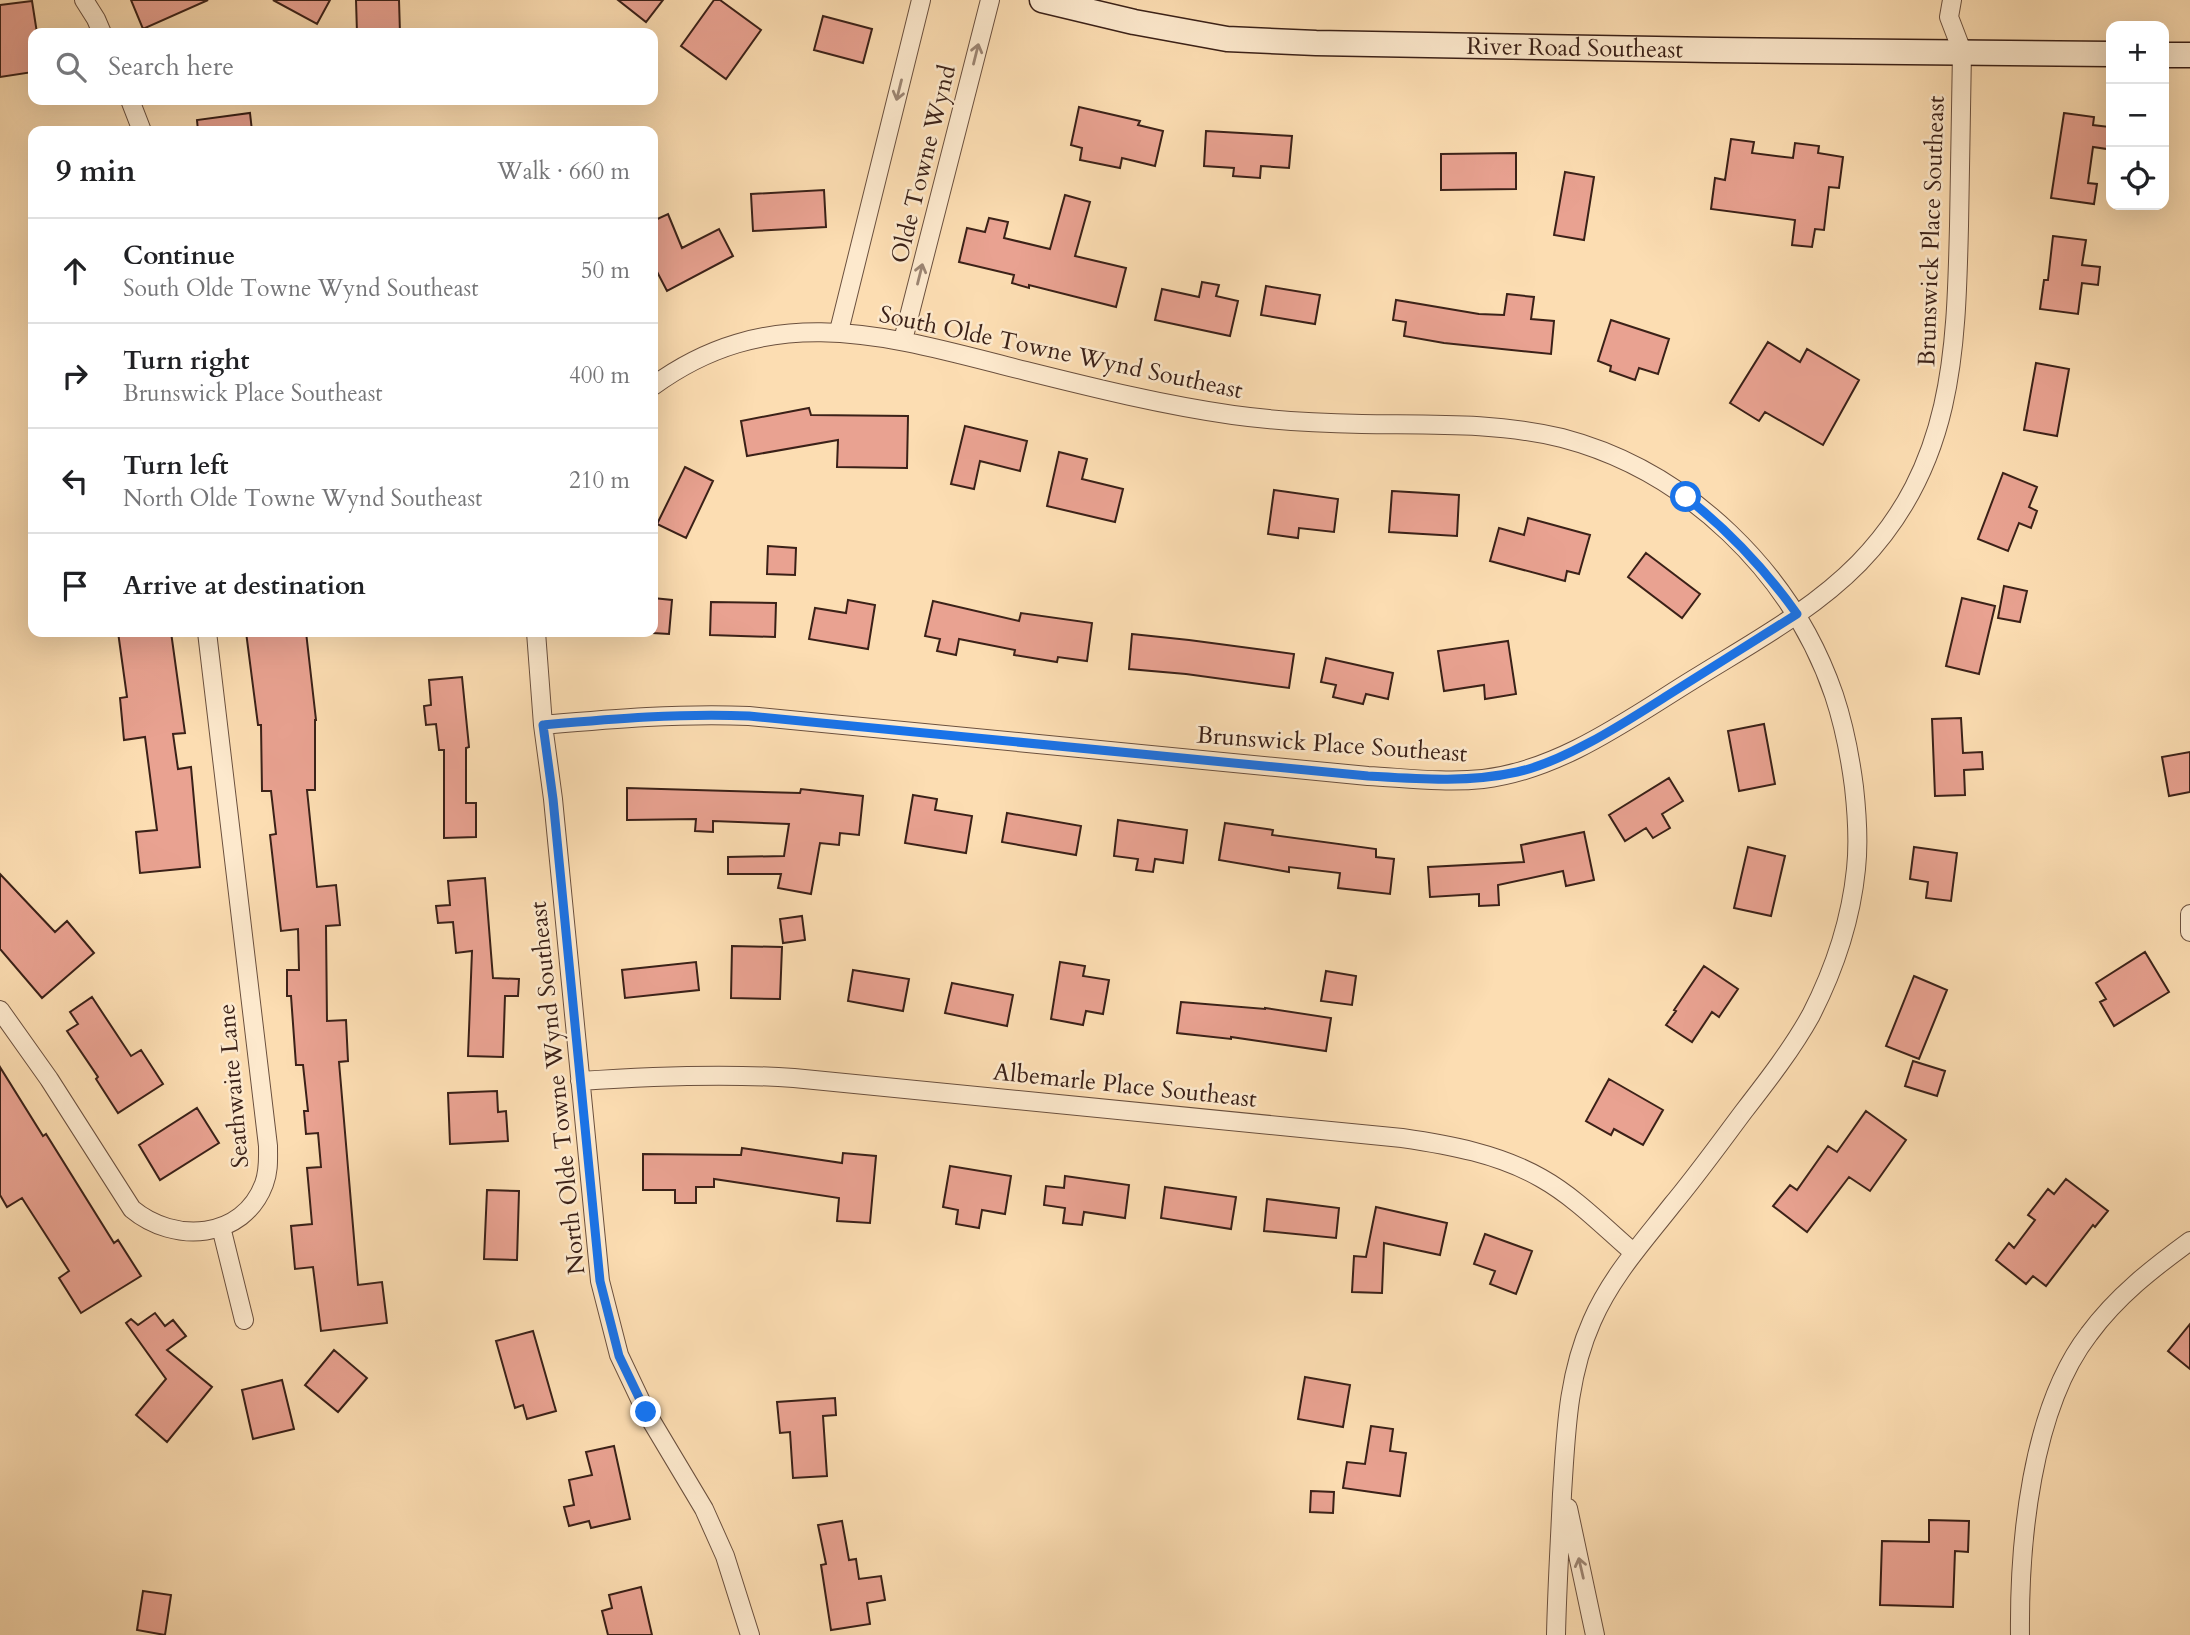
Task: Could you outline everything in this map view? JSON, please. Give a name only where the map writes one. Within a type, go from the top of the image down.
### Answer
[{"type":"main road","name":"River Road Southeast","points":[[1042,0],[1134,22],[1227,38],[1316,43],[2106,54]]},
{"type":"main road","points":[[2169,55],[2190,55]]},
{"type":"street","points":[[84,0],[100,28]]},
{"type":"street","name":"Olde Towne Wynd","points":[[839,331],[921,0]]},
{"type":"street","name":"Olde Towne Wynd","points":[[903,340],[990,0]]},
{"type":"street","points":[[1952,0],[1949,17],[1962,51]]},
{"type":"street","name":"Brunswick Place Southeast","points":[[543,725],[619,718],[749,716],[1368,776],[1450,780],[1483,779],[1521,772],[1553,759],[1629,720],[1797,614],[1858,564],[1903,505],[1922,471],[1936,436],[1951,371],[1957,284],[1962,51]]},
{"type":"street","points":[[132,105],[140,126]]},
{"type":"street","points":[[658,382],[673,371],[729,346],[768,336],[839,331]]},
{"type":"street","name":"South Olde Towne Wynd Southeast","points":[[839,331],[903,340],[1082,385],[1207,411],[1307,422],[1502,428],[1537,433],[1584,445],[1623,460],[1656,478],[1714,519],[1758,564],[1797,614],[1835,697],[1844,729],[1855,799],[1858,835],[1856,871],[1839,948],[1826,984],[1786,1056],[1676,1201],[1633,1252],[1592,1319],[1578,1355],[1566,1416],[1556,1635]]},
{"type":"street","name":"Seathwaite Lane","points":[[0,1010],[49,1079],[132,1209],[146,1220],[183,1232],[203,1231],[238,1219],[253,1205],[264,1184],[268,1166],[265,1118],[208,637]]},
{"type":"street","name":"North Olde Towne Wynd Southeast","points":[[536,637],[600,1281],[619,1356],[646,1412],[704,1509],[725,1556],[750,1635]]},
{"type":"street","points":[[2190,914],[2190,932]]},
{"type":"street","name":"Albemarle Place Southeast","points":[[580,1081],[684,1074],[794,1078],[1438,1143],[1494,1157],[1543,1179],[1633,1252]]},
{"type":"street","points":[[221,1227],[244,1320]]},
{"type":"street","points":[[2020,1635],[2021,1560],[2027,1510],[2042,1441],[2063,1378],[2087,1336],[2109,1309],[2132,1286],[2190,1241]]},
{"type":"street","name":"South Olde Towne Wynd Southeast","points":[[1563,1485],[1595,1635]]},
{"type":"building","points":[[131,0],[208,0],[145,28],[143,28]]},
{"type":"building","points":[[273,0],[330,0],[317,24]]},
{"type":"building","points":[[356,0],[399,0],[400,28],[357,28]]},
{"type":"building","points":[[618,0],[663,0],[646,22]]},
{"type":"building","points":[[714,0],[720,0],[761,30],[726,79],[681,46]]},
{"type":"building","points":[[32,1],[36,28],[28,28],[28,73],[0,77],[0,5]]},
{"type":"building","points":[[823,16],[872,29],[863,63],[814,50]]},
{"type":"building","points":[[1079,107],[1140,121],[1138,125],[1163,131],[1155,166],[1122,158],[1120,168],[1080,160],[1082,148],[1071,145]]},
{"type":"building","points":[[250,113],[251,126],[198,126],[197,120]]},
{"type":"building","points":[[2064,113],[2094,117],[2093,125],[2106,127],[2106,149],[2093,147],[2088,183],[2097,184],[2094,204],[2051,198]]},
{"type":"building","points":[[1206,131],[1292,136],[1289,168],[1261,166],[1260,178],[1233,176],[1234,168],[1204,166]]},
{"type":"building","points":[[1731,139],[1754,142],[1752,153],[1793,158],[1795,143],[1819,146],[1818,153],[1843,157],[1839,188],[1829,187],[1824,230],[1815,229],[1812,247],[1792,245],[1795,220],[1711,209],[1715,178],[1725,180]]},
{"type":"building","points":[[1516,153],[1516,189],[1441,190],[1441,154]]},
{"type":"building","points":[[1565,172],[1594,177],[1584,240],[1554,235]]},
{"type":"building","points":[[824,190],[826,227],[753,231],[751,194]]},
{"type":"building","points":[[1065,195],[1090,202],[1075,256],[1126,268],[1116,307],[1029,285],[1029,288],[1012,283],[1014,275],[959,262],[967,228],[985,232],[989,218],[1008,222],[1004,238],[1050,249]]},
{"type":"building","points":[[668,214],[682,248],[719,229],[733,256],[667,291],[658,274],[658,219]]},
{"type":"building","points":[[2053,236],[2086,240],[2082,265],[2100,267],[2098,285],[2082,283],[2078,314],[2040,309],[2044,280],[2048,280]]},
{"type":"building","points":[[1202,282],[1219,285],[1216,296],[1238,301],[1230,336],[1155,320],[1162,289],[1199,297]]},
{"type":"building","points":[[1266,286],[1320,295],[1315,324],[1261,315]]},
{"type":"building","points":[[1507,294],[1534,297],[1531,319],[1554,321],[1551,354],[1404,336],[1406,322],[1393,320],[1396,300],[1479,314],[1504,315]]},
{"type":"building","points":[[1611,320],[1669,339],[1658,374],[1639,368],[1635,380],[1610,371],[1611,366],[1598,361]]},
{"type":"building","points":[[1768,342],[1800,362],[1807,349],[1859,380],[1823,445],[1765,412],[1759,421],[1730,403]]},
{"type":"building","points":[[2036,363],[2069,369],[2057,436],[2024,430]]},
{"type":"building","points":[[809,408],[811,415],[908,416],[907,468],[837,467],[838,440],[747,456],[741,421]]},
{"type":"building","points":[[965,426],[1027,441],[1020,471],[980,461],[974,489],[951,484]]},
{"type":"building","points":[[1059,452],[1087,459],[1082,479],[1123,489],[1115,522],[1047,506]]},
{"type":"building","points":[[685,467],[713,481],[686,538],[658,524]]},
{"type":"building","points":[[2003,473],[2037,487],[2029,507],[2037,511],[2031,528],[2019,523],[2008,551],[1978,539]]},
{"type":"building","points":[[1274,490],[1338,499],[1334,532],[1299,528],[1298,538],[1268,534]]},
{"type":"building","points":[[1392,491],[1459,495],[1457,536],[1389,532]]},
{"type":"building","points":[[1528,518],[1590,535],[1579,574],[1567,571],[1565,581],[1490,561],[1499,528],[1524,535]]},
{"type":"building","points":[[768,546],[796,548],[795,575],[767,574]]},
{"type":"building","points":[[1646,553],[1700,594],[1682,618],[1628,577]]},
{"type":"building","points":[[2004,586],[2027,591],[2020,622],[1998,618]]},
{"type":"building","points":[[1962,598],[1995,606],[1979,674],[1946,666]]},
{"type":"building","points":[[658,599],[672,600],[669,634],[658,633]]},
{"type":"building","points":[[848,600],[875,605],[868,649],[809,639],[815,608],[846,613]]},
{"type":"building","points":[[933,601],[1019,621],[1021,613],[1092,623],[1087,661],[1058,657],[1057,662],[1014,655],[1015,650],[959,639],[956,655],[937,651],[940,639],[925,636]]},
{"type":"building","points":[[711,602],[776,603],[775,637],[710,635]]},
{"type":"building","points":[[1132,634],[1294,654],[1289,688],[1129,669]]},
{"type":"building","points":[[119,637],[172,637],[185,733],[173,734],[178,769],[191,767],[200,867],[140,873],[136,832],[157,830],[145,737],[124,740],[120,698],[127,697]]},
{"type":"building","points":[[247,637],[307,637],[316,720],[315,790],[307,790],[317,887],[336,885],[340,925],[326,926],[327,1021],[346,1020],[348,1061],[339,1062],[358,1285],[382,1282],[387,1323],[321,1331],[313,1267],[295,1269],[291,1226],[312,1224],[307,1168],[321,1167],[318,1133],[306,1134],[304,1111],[308,1111],[303,1065],[296,1065],[291,996],[287,996],[287,970],[299,970],[298,929],[281,931],[270,835],[276,834],[271,791],[262,791],[261,725],[258,725]]},
{"type":"building","points":[[1508,641],[1516,694],[1485,699],[1484,685],[1444,691],[1438,651]]},
{"type":"building","points":[[1326,658],[1393,673],[1388,699],[1366,694],[1363,704],[1333,697],[1336,685],[1321,682]]},
{"type":"building","points":[[462,677],[469,747],[466,748],[466,803],[476,803],[476,837],[444,838],[444,750],[439,750],[436,724],[426,725],[424,706],[431,705],[429,680]]},
{"type":"building","points":[[1961,718],[1963,753],[1982,752],[1983,769],[1964,770],[1965,795],[1935,796],[1932,719]]},
{"type":"building","points":[[1764,724],[1775,784],[1739,791],[1728,731]]},
{"type":"building","points":[[2190,752],[2190,792],[2169,796],[2162,757]]},
{"type":"building","points":[[1669,778],[1683,801],[1662,814],[1670,828],[1653,838],[1646,828],[1625,841],[1609,815]]},
{"type":"building","points":[[627,788],[800,793],[801,789],[863,796],[859,835],[840,833],[839,845],[820,843],[811,894],[778,888],[781,874],[728,874],[728,857],[784,856],[789,824],[713,821],[713,832],[695,831],[696,819],[627,820]]},
{"type":"building","points":[[913,795],[937,799],[935,810],[972,816],[966,853],[905,843]]},
{"type":"building","points":[[1007,813],[1081,826],[1076,855],[1002,842]]},
{"type":"building","points":[[1118,820],[1187,830],[1183,863],[1155,859],[1153,872],[1136,870],[1138,859],[1114,856]]},
{"type":"building","points":[[1225,823],[1273,830],[1272,835],[1376,849],[1376,857],[1394,859],[1390,894],[1338,888],[1340,873],[1289,867],[1289,872],[1219,860]]},
{"type":"building","points":[[1584,832],[1594,880],[1566,886],[1563,871],[1498,885],[1499,905],[1479,906],[1479,894],[1430,897],[1428,867],[1524,862],[1521,845]]},
{"type":"building","points":[[1748,847],[1785,856],[1771,916],[1734,908]]},
{"type":"building","points":[[1914,847],[1957,853],[1951,901],[1926,898],[1928,882],[1910,879]]},
{"type":"building","points":[[0,874],[55,932],[67,921],[94,953],[42,998],[0,949]]},
{"type":"building","points":[[485,878],[493,978],[519,979],[518,996],[505,996],[503,1057],[468,1056],[472,951],[456,953],[453,922],[438,923],[436,906],[450,905],[448,881]]},
{"type":"building","points":[[802,916],[805,940],[783,943],[780,919]]},
{"type":"building","points":[[732,946],[782,947],[780,999],[731,998]]},
{"type":"building","points":[[2145,952],[2169,992],[2114,1026],[2100,1002],[2106,999],[2096,983]]},
{"type":"building","points":[[696,962],[699,990],[625,998],[622,970]]},
{"type":"building","points":[[1060,962],[1085,966],[1083,976],[1109,980],[1103,1014],[1086,1011],[1083,1025],[1051,1019]]},
{"type":"building","points":[[1704,966],[1738,989],[1719,1017],[1712,1012],[1692,1042],[1666,1025]]},
{"type":"building","points":[[853,970],[909,979],[903,1011],[848,1001]]},
{"type":"building","points":[[1326,971],[1356,976],[1352,1005],[1321,1001]]},
{"type":"building","points":[[1914,976],[1947,990],[1919,1059],[1886,1046]]},
{"type":"building","points":[[952,983],[1013,995],[1007,1026],[945,1013]]},
{"type":"building","points":[[92,997],[131,1056],[141,1050],[163,1084],[118,1113],[67,1031],[78,1024],[70,1012]]},
{"type":"building","points":[[1181,1002],[1265,1008],[1331,1018],[1326,1051],[1231,1037],[1177,1033]]},
{"type":"building","points":[[1913,1061],[1945,1071],[1937,1096],[1905,1086]]},
{"type":"building","points":[[0,1067],[43,1136],[46,1134],[114,1243],[118,1240],[141,1276],[81,1313],[59,1278],[69,1271],[22,1198],[7,1207],[0,1195]]},
{"type":"building","points":[[1609,1079],[1663,1110],[1643,1145],[1614,1129],[1611,1135],[1586,1121]]},
{"type":"building","points":[[497,1091],[498,1112],[506,1111],[508,1141],[450,1144],[448,1093]]},
{"type":"building","points":[[197,1108],[219,1143],[160,1180],[139,1145]]},
{"type":"building","points":[[1866,1111],[1906,1140],[1870,1191],[1849,1177],[1807,1232],[1773,1206],[1790,1185],[1797,1190],[1828,1146],[1837,1152]]},
{"type":"building","points":[[742,1148],[842,1163],[843,1153],[876,1156],[870,1223],[837,1221],[839,1198],[714,1179],[714,1187],[696,1187],[696,1203],[675,1203],[675,1190],[643,1190],[643,1154],[741,1155]]},
{"type":"building","points":[[950,1166],[1011,1176],[1005,1214],[982,1210],[979,1228],[956,1224],[958,1210],[943,1207]]},
{"type":"building","points":[[1065,1176],[1129,1185],[1125,1218],[1084,1212],[1082,1225],[1063,1223],[1065,1208],[1044,1205],[1046,1186],[1064,1188]]},
{"type":"building","points":[[2066,1179],[2108,1211],[2095,1227],[2093,1225],[2046,1286],[2033,1276],[2026,1284],[1996,1260],[2009,1243],[2014,1248],[2035,1220],[2028,1215],[2048,1189],[2054,1194]]},
{"type":"building","points":[[1165,1187],[1236,1197],[1231,1229],[1161,1218]]},
{"type":"building","points":[[487,1190],[519,1191],[517,1260],[484,1259]]},
{"type":"building","points":[[1267,1199],[1339,1208],[1336,1238],[1264,1231]]},
{"type":"building","points":[[1376,1207],[1447,1223],[1440,1255],[1384,1243],[1382,1293],[1352,1292],[1354,1256],[1366,1257]]},
{"type":"building","points":[[1485,1234],[1532,1251],[1516,1294],[1490,1284],[1495,1271],[1474,1264]]},
{"type":"building","points":[[155,1313],[165,1326],[173,1320],[186,1336],[167,1350],[212,1387],[167,1442],[136,1415],[166,1379],[126,1323],[131,1319],[138,1325]]},
{"type":"building","points":[[2190,1324],[2190,1369],[2168,1351]]},
{"type":"building","points":[[533,1331],[556,1411],[527,1419],[523,1405],[515,1408],[496,1341]]},
{"type":"building","points":[[334,1350],[367,1378],[338,1412],[305,1385]]},
{"type":"building","points":[[1305,1377],[1350,1385],[1343,1427],[1298,1419]]},
{"type":"building","points":[[282,1380],[294,1429],[253,1439],[242,1390]]},
{"type":"building","points":[[835,1398],[836,1415],[823,1416],[827,1476],[793,1478],[790,1432],[780,1433],[777,1402]]},
{"type":"building","points":[[1371,1426],[1393,1429],[1390,1451],[1406,1453],[1400,1496],[1343,1488],[1347,1462],[1365,1464]]},
{"type":"building","points":[[614,1446],[630,1519],[591,1528],[589,1521],[569,1526],[564,1507],[574,1505],[569,1480],[592,1475],[586,1452]]},
{"type":"building","points":[[1311,1491],[1334,1492],[1333,1513],[1310,1512]]},
{"type":"building","points":[[1929,1520],[1969,1521],[1968,1552],[1955,1551],[1953,1607],[1880,1605],[1882,1541],[1929,1542]]},
{"type":"building","points":[[842,1521],[849,1560],[856,1559],[859,1579],[881,1576],[885,1600],[867,1603],[870,1624],[831,1630],[821,1565],[826,1564],[818,1525]]},
{"type":"building","points":[[641,1587],[652,1635],[608,1635],[602,1611],[612,1608],[609,1595]]},
{"type":"building","points":[[143,1591],[171,1595],[165,1635],[137,1630]]},
{"type":"route","points":[[646,1412],[619,1356],[600,1281],[553,799],[543,725],[708,714],[800,720],[1368,776],[1450,780],[1483,779],[1521,772],[1553,759],[1629,720],[1797,614],[1736,540],[1686,497]]}]
